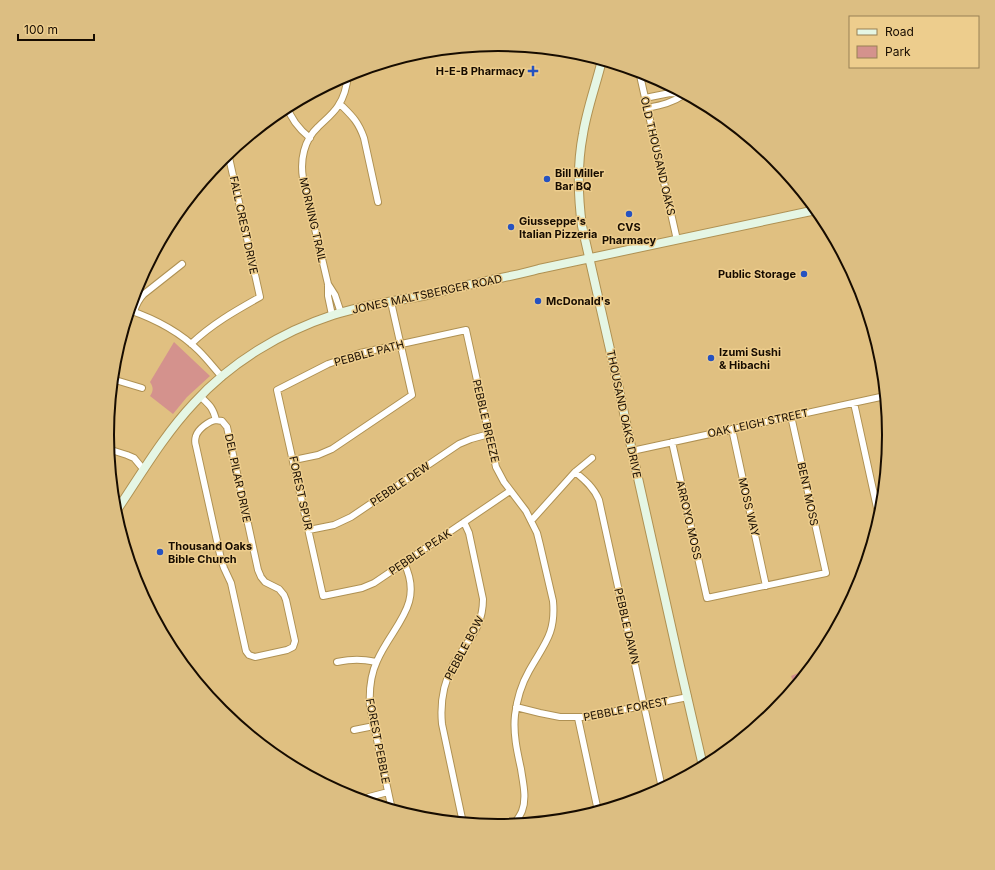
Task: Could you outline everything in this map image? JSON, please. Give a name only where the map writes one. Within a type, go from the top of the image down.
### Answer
[{"type":"main road","name":"THOUSAND OAKS DRIVE","points":[[601,65],[582,141],[579,176],[582,226],[702,760]]},
{"type":"main road","name":"JONES MALTSBERGER ROAD","points":[[120,505],[164,440],[200,396],[244,358],[275,340],[308,325],[332,315],[433,294],[589,258],[809,211]]},
{"type":"street","name":"OLD THOUSAND OAKS","points":[[641,79],[677,240]]},
{"type":"street","name":"MORNING TRAIL","points":[[332,315],[328,296],[328,284],[302,172],[303,155],[310,138],[317,128],[335,111],[340,104],[348,81]]},
{"type":"street","points":[[645,98],[671,93]]},
{"type":"street","points":[[647,108],[668,104],[680,97]]},
{"type":"street","points":[[340,104],[353,116],[361,128],[378,202]]},
{"type":"street","points":[[289,113],[296,126],[310,138]]},
{"type":"street","name":"FALL CREST DRIVE","points":[[191,344],[200,335],[228,314],[260,297],[229,160]]},
{"type":"street","points":[[138,301],[144,294],[182,264]]},
{"type":"street","name":"MORNING TRAIL","points":[[328,284],[335,295],[341,313]]},
{"type":"street","points":[[294,460],[332,449],[412,395],[391,302]]},
{"type":"street","points":[[134,312],[158,322],[174,331],[200,351],[222,377]]},
{"type":"street","name":"PEBBLE PATH","points":[[277,390],[328,364],[360,353],[466,330]]},
{"type":"street","name":"PEBBLE BREEZE","points":[[466,330],[496,467],[504,482],[519,501],[531,521],[540,545],[553,601],[554,615],[549,636],[529,671],[519,693],[516,707],[514,732],[524,789],[522,811],[518,818]]},
{"type":"street","points":[[118,381],[142,388]]},
{"type":"street","name":"FOREST SPUR","points":[[277,390],[294,460],[323,596]]},
{"type":"street","name":"DEL PILAR DRIVE","points":[[200,396],[214,410],[216,420]]},
{"type":"street","name":"OAK LEIGH STREET","points":[[632,451],[879,397]]},
{"type":"street","points":[[854,402],[875,501]]},
{"type":"street","name":"BENT MOSS","points":[[766,586],[826,572],[791,416]]},
{"type":"street","name":"DEL PILAR DRIVE","points":[[211,420],[216,420],[222,421],[227,427],[261,578],[265,582],[279,589],[286,600],[295,638],[293,647],[287,650],[255,657],[249,655],[246,651],[231,583],[221,559],[196,446],[195,436],[198,432],[211,420]]},
{"type":"street","name":"MOSS WAY","points":[[732,429],[766,586]]},
{"type":"street","name":"PEBBLE DEW","points":[[309,530],[334,525],[351,517],[459,444],[489,434]]},
{"type":"street","name":"ARROYO MOSS","points":[[672,442],[707,598],[766,586]]},
{"type":"street","points":[[114,451],[134,458],[144,470]]},
{"type":"street","points":[[531,521],[575,472],[592,458]]},
{"type":"street","name":"PEBBLE DAWN","points":[[575,472],[586,480],[599,500],[661,782]]},
{"type":"street","name":"PEBBLE PEAK","points":[[323,596],[362,588],[369,585],[510,491]]},
{"type":"street","name":"PEBBLE BOW","points":[[462,817],[441,714],[442,694],[447,677],[453,664],[478,626],[482,613],[483,599],[469,533],[464,522]]},
{"type":"street","name":"FOREST PEBBLE","points":[[391,804],[369,697],[371,678],[376,662],[406,612],[410,602],[410,580],[404,563]]},
{"type":"street","points":[[337,662],[360,659],[376,662]]},
{"type":"street","name":"PEBBLE FOREST","points":[[516,707],[560,717],[578,718],[597,716],[688,697]]},
{"type":"street","points":[[578,718],[597,806]]},
{"type":"street","points":[[354,730],[374,726]]},
{"type":"street","points":[[369,797],[388,792]]},
{"type":"green space","points":[[174,342],[210,376],[187,397],[173,414],[150,396],[153,389],[150,382]]},
{"type":"green space","points":[[799,673],[793,680],[791,676]]},
{"type":"place","name":"H-E-B Pharmacy","points":[[533,71]]},
{"type":"place","name":"Bill Miller Bar BQ","points":[[547,179]]},
{"type":"place","name":"CVS Pharmacy","points":[[629,214]]},
{"type":"place","name":"Giusseppe's Italian Pizzeria","points":[[511,227]]},
{"type":"place","name":"Public Storage","points":[[804,274]]},
{"type":"place","name":"McDonald's","points":[[538,301]]},
{"type":"place","name":"Izumi Sushi & Hibachi","points":[[711,358]]},
{"type":"place","name":"Thousand Oaks Bible Church","points":[[160,552]]}]
